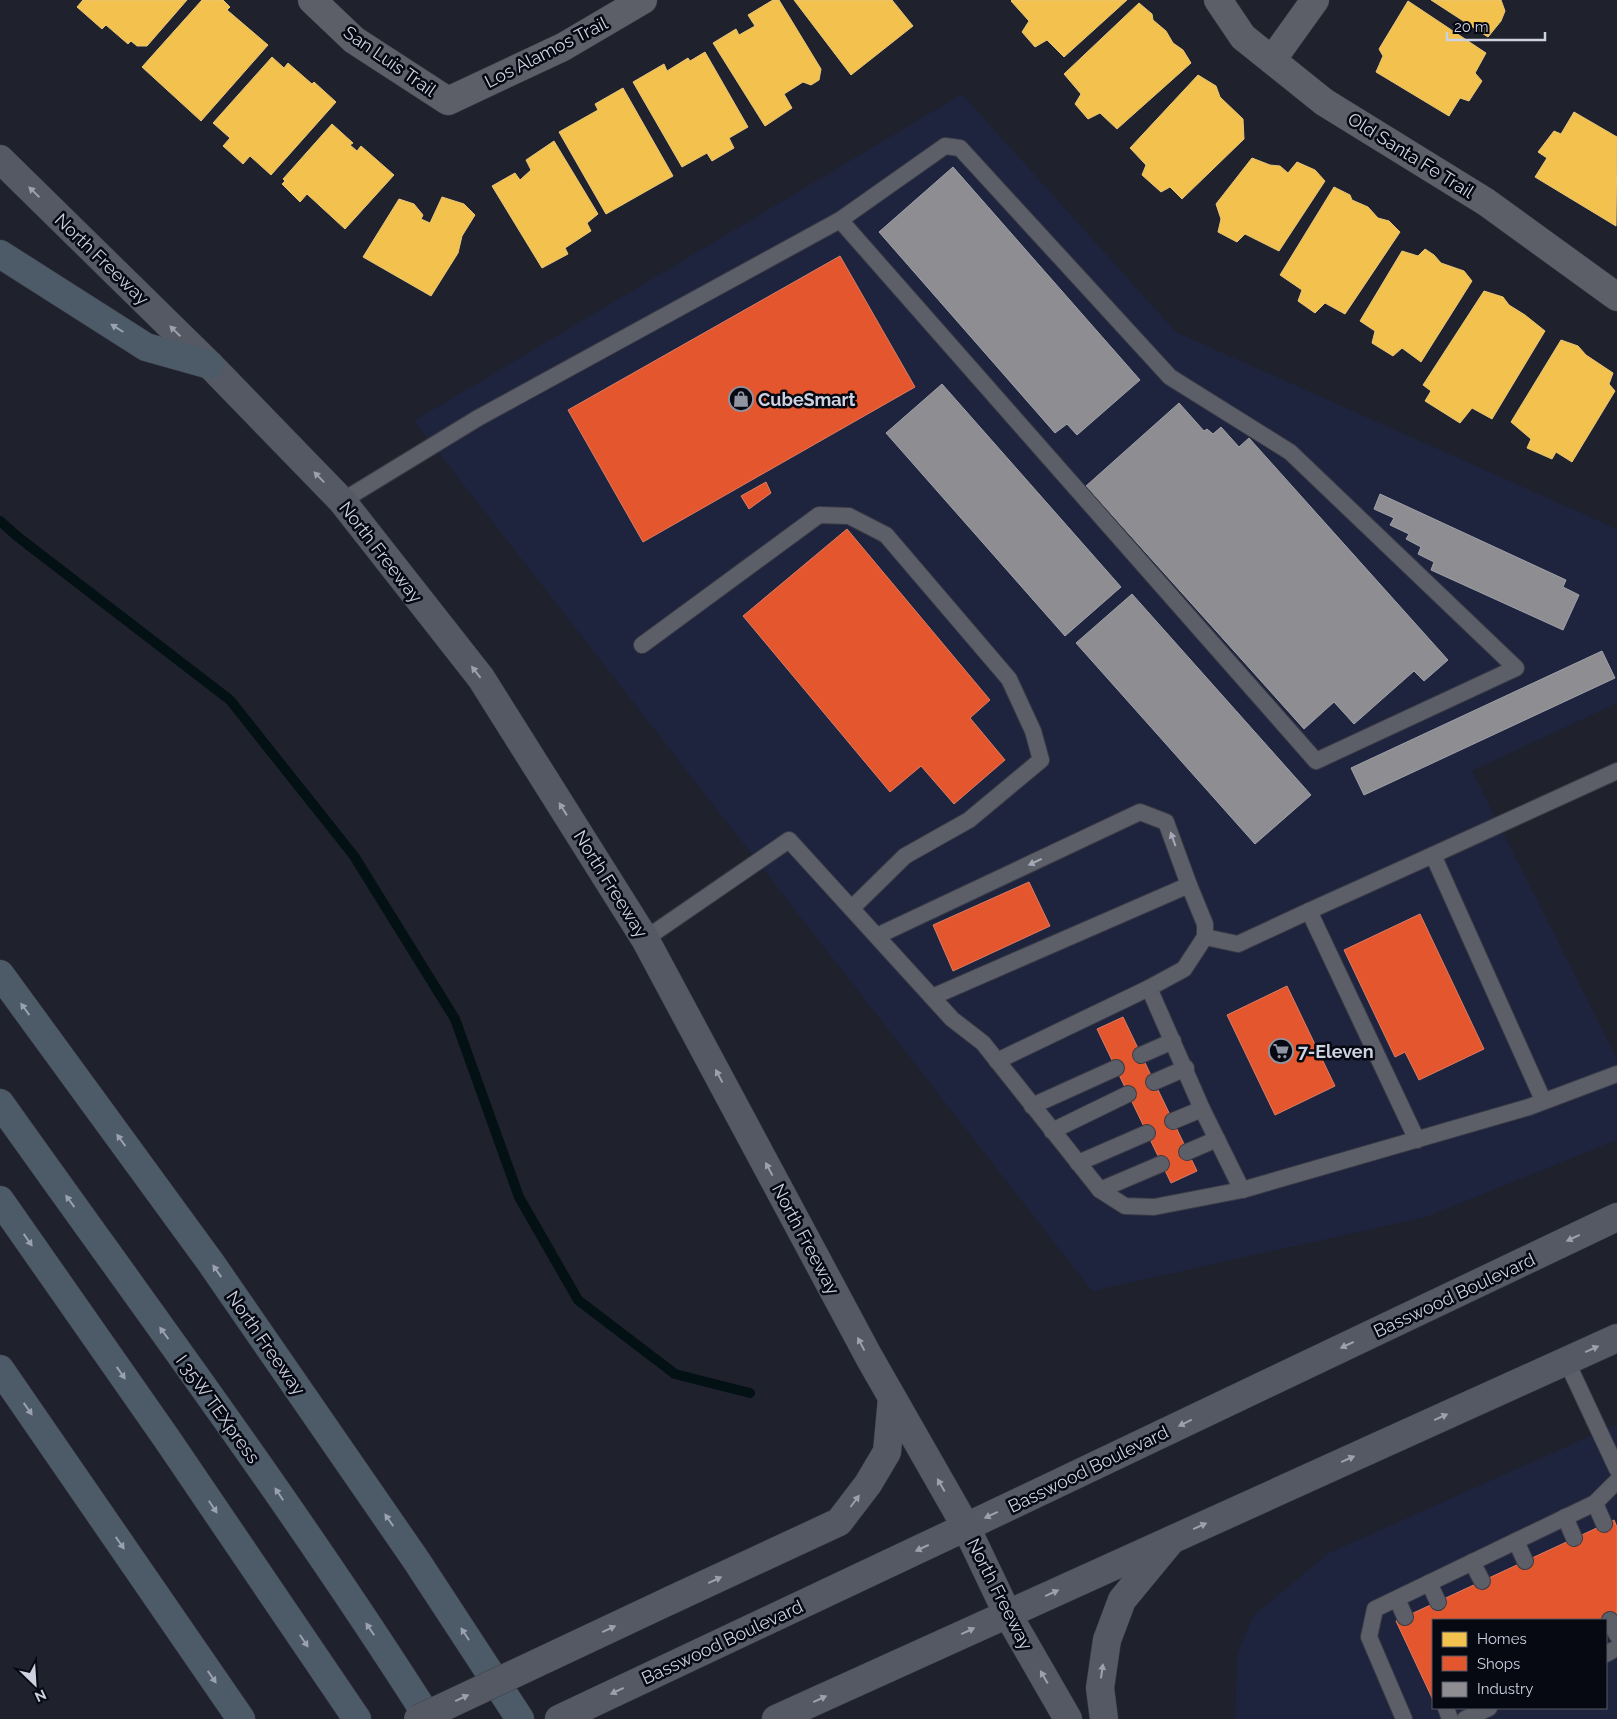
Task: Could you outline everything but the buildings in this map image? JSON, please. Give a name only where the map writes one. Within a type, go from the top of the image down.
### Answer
[{"type":"highway","points":[[0,254],[146,347],[210,365]]},
{"type":"highway","name":"North Freeway","points":[[0,974],[216,1271],[416,1560],[520,1719]]},
{"type":"highway","name":"I 35W TEXpress","points":[[0,1103],[272,1484],[429,1719]]},
{"type":"highway","points":[[0,1200],[167,1439],[357,1719]]},
{"type":"highway","points":[[0,1369],[241,1719]]},
{"type":"main road","name":"North Freeway","points":[[0,159],[210,365],[342,501],[481,678],[645,938],[892,1398],[966,1527],[1008,1613],[1068,1719]]},
{"type":"main road","name":"Basswood Boulevard","points":[[558,1719],[1617,1217]]},
{"type":"main road","points":[[776,1719],[1617,1338]]},
{"type":"main road","points":[[418,1719],[839,1522],[868,1484],[887,1452],[892,1398]]},
{"type":"main road","points":[[1104,1719],[1100,1688],[1107,1640],[1122,1600],[1173,1538]]},
{"type":"street","name":"San Luis Trail","points":[[312,0],[354,40],[448,101]]},
{"type":"street","name":"Los Alamos Trail","points":[[448,101],[564,47],[643,0]]},
{"type":"street","name":"Old Santa Fe Trail","points":[[1218,0],[1243,37],[1324,102],[1486,202],[1617,297]]},
{"type":"street","points":[[1272,60],[1315,0]]},
{"type":"lane","points":[[342,501],[478,418],[840,220],[945,146],[960,148],[1170,377],[1290,452],[1516,668],[1316,761],[840,220]]},
{"type":"lane","points":[[642,645],[819,515],[849,516],[886,535],[1008,679],[1033,731],[1041,760],[969,820],[905,856],[852,908]]},
{"type":"lane","points":[[1205,937],[1238,944],[1617,771]]},
{"type":"lane","points":[[878,936],[1140,812],[1166,822],[1205,924],[1205,937],[1184,969],[1149,988],[997,1061]]},
{"type":"lane","points":[[645,938],[789,840],[952,1019],[983,1043],[1100,1190],[1124,1206],[1154,1207],[1242,1190],[1529,1107],[1543,1100],[1617,1074]]},
{"type":"lane","points":[[1433,854],[1543,1100]]},
{"type":"lane","points":[[932,997],[1189,885]]},
{"type":"lane","points":[[1309,911],[1417,1140]]},
{"type":"lane","points":[[1149,988],[1186,1068],[1202,1109],[1242,1190]]},
{"type":"lane","points":[[1141,1055],[1173,1041]]},
{"type":"lane","points":[[1032,1106],[1116,1068]]},
{"type":"lane","points":[[1154,1082],[1186,1068]]},
{"type":"lane","points":[[1052,1131],[1128,1094]]},
{"type":"lane","points":[[1173,1121],[1202,1109]]},
{"type":"lane","points":[[1078,1163],[1147,1133]]},
{"type":"lane","points":[[1187,1152],[1217,1139]]},
{"type":"lane","points":[[1100,1190],[1161,1164]]},
{"type":"lane","points":[[1566,1360],[1617,1469]]},
{"type":"lane","points":[[1403,1719],[1369,1637],[1375,1609],[1595,1503],[1617,1481]]},
{"type":"lane","points":[[1595,1503],[1604,1524]]},
{"type":"lane","points":[[1565,1517],[1574,1538]]},
{"type":"lane","points":[[1516,1541],[1525,1561]]},
{"type":"lane","points":[[1472,1562],[1482,1582]]},
{"type":"lane","points":[[1429,1583],[1438,1602]]},
{"type":"lane","points":[[1397,1599],[1405,1617]]},
{"type":"lane","points":[[1610,1620],[1617,1635]]},
{"type":"lane","points":[[1465,1719],[1485,1709]]},
{"type":"shaded area","points":[[962,94],[1176,332],[1617,529],[1617,703],[1472,771],[1617,1059],[1617,1140],[1426,1217],[1092,1291],[414,421]]},
{"type":"shaded area","points":[[1617,1424],[1617,1719],[1235,1719],[1237,1655],[1253,1616],[1329,1553]]},
{"type":"waterway","points":[[0,521],[18,537],[230,700],[354,856],[455,1019],[519,1197],[578,1300],[675,1374],[750,1393]]},
{"type":"place","name":"CubeSmart","points":[[741,399]]},
{"type":"place","name":"7-Eleven","points":[[1281,1051]]}]
